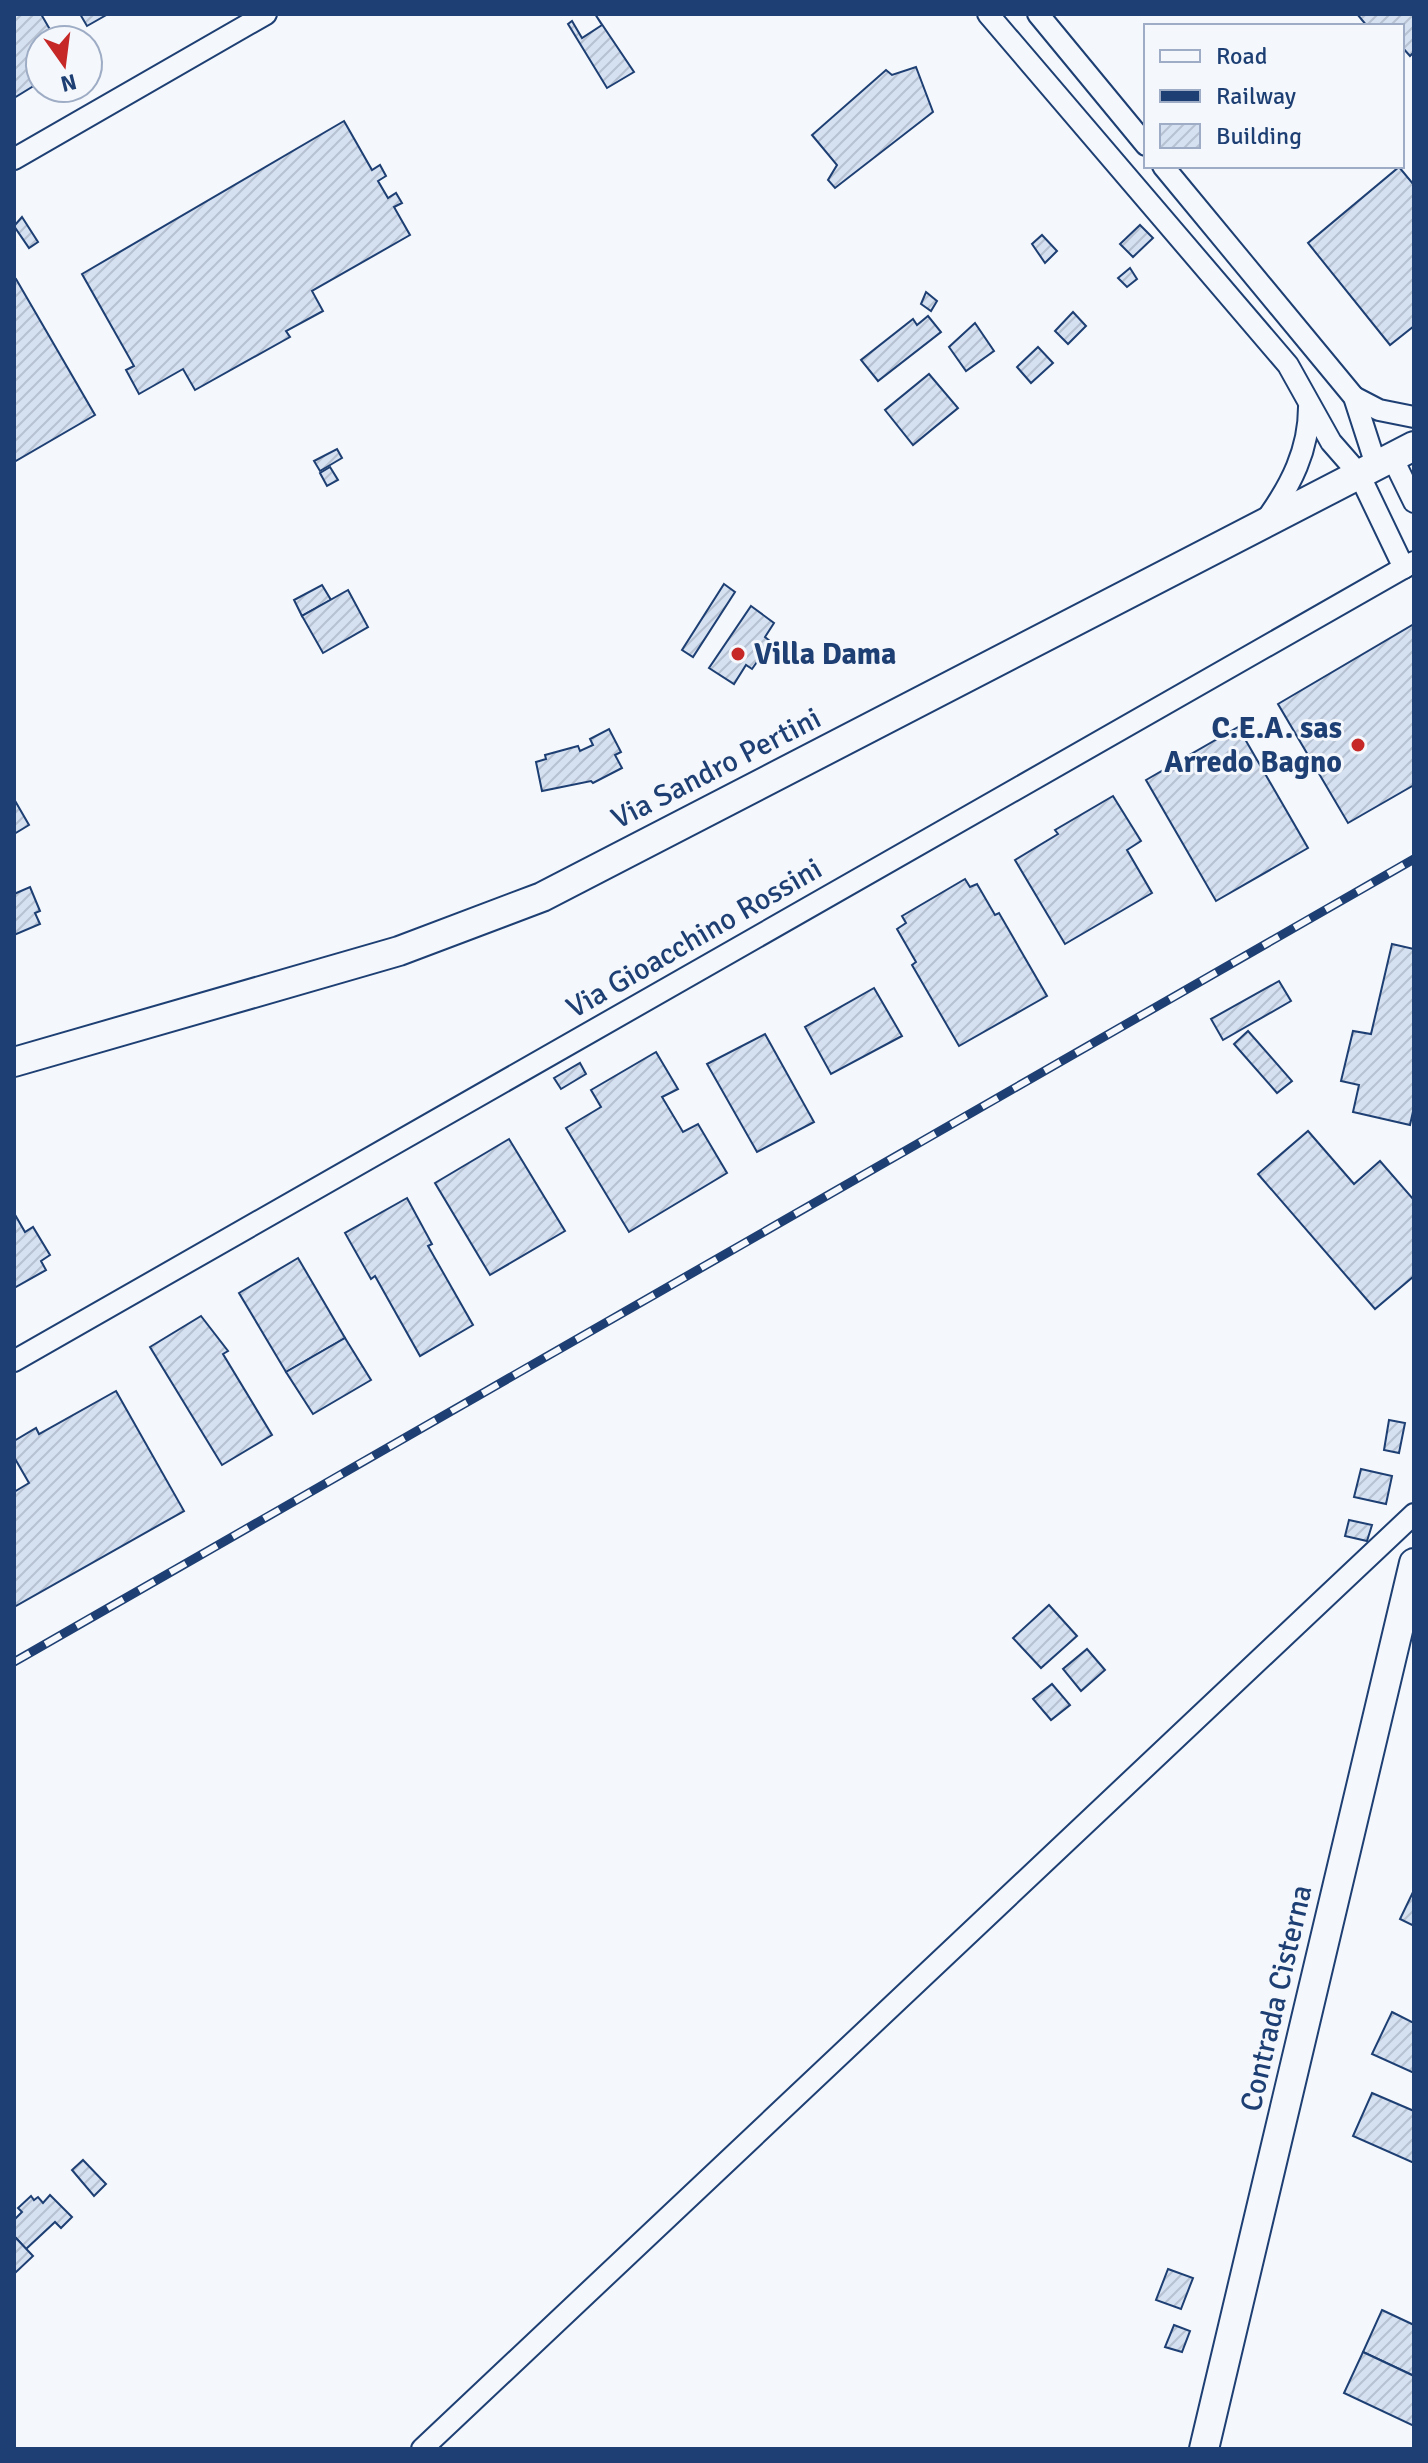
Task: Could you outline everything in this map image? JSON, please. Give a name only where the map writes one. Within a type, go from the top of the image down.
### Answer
[{"type":"main road","name":"Via Sandro Pertini","points":[[14,1062],[399,951],[542,897],[1385,460]]},
{"type":"main road","name":"Contrada Cisterna","points":[[1204,2449],[1414,1563]]},
{"type":"street","points":[[14,159],[266,14]]},
{"type":"street","points":[[988,14],[1288,365],[1331,442],[1385,460]]},
{"type":"street","points":[[1038,14],[1144,143]]},
{"type":"street","points":[[1165,168],[1354,397],[1385,460],[1414,502]]},
{"type":"street","points":[[1354,397],[1379,410],[1414,417]]},
{"type":"street","points":[[1264,522],[1284,494],[1300,461],[1309,429],[1309,407]]},
{"type":"street","name":"Via Gioacchino Rossini","points":[[14,1361],[1409,565],[1385,460]]},
{"type":"street","points":[[422,2449],[1414,1514]]},
{"type":"building","points":[[14,14],[41,14],[47,24],[24,24],[24,92],[14,98]]},
{"type":"building","points":[[80,14],[108,14],[90,24],[86,24]]},
{"type":"building","points":[[595,14],[634,72],[607,88],[568,24],[572,21],[582,38],[602,25]]},
{"type":"building","points":[[1357,14],[1414,14],[1414,52],[1410,56],[1404,49],[1404,24],[1365,24]]},
{"type":"building","points":[[916,67],[933,112],[835,188],[828,180],[837,165],[812,135],[886,70],[892,75]]},
{"type":"building","points":[[344,121],[372,170],[380,165],[386,176],[378,181],[388,198],[396,193],[402,203],[394,207],[410,235],[312,291],[323,311],[286,331],[290,337],[195,390],[183,369],[139,394],[126,370],[134,366],[82,274]]},
{"type":"building","points":[[1400,168],[1414,185],[1414,326],[1390,345],[1308,243]]},
{"type":"building","points":[[22,217],[38,242],[29,248],[14,226]]},
{"type":"building","points":[[1140,225],[1153,238],[1133,257],[1120,244]]},
{"type":"building","points":[[1042,235],[1057,251],[1045,263],[1032,244]]},
{"type":"building","points":[[1130,268],[1137,279],[1127,287],[1118,278]]},
{"type":"building","points":[[14,280],[95,415],[14,462]]},
{"type":"building","points":[[926,292],[937,301],[931,311],[921,304]]},
{"type":"building","points":[[1073,312],[1086,326],[1068,344],[1055,331]]},
{"type":"building","points":[[928,316],[941,332],[878,381],[861,360],[913,319],[917,325]]},
{"type":"building","points":[[975,323],[994,351],[966,371],[949,347]]},
{"type":"building","points":[[1038,347],[1053,363],[1031,383],[1017,367]]},
{"type":"building","points":[[929,374],[958,408],[913,445],[885,410]]},
{"type":"building","points":[[337,449],[342,458],[320,471],[314,461]]},
{"type":"building","points":[[330,467],[338,480],[327,486],[320,473]]},
{"type":"building","points":[[724,584],[735,592],[693,657],[682,650]]},
{"type":"building","points":[[322,585],[331,600],[302,616],[294,600]]},
{"type":"building","points":[[348,590],[368,627],[323,653],[302,616]]},
{"type":"building","points":[[751,606],[774,623],[765,637],[771,642],[752,669],[746,665],[734,684],[709,668]]},
{"type":"building","name":"C.E.A. sas Arredo Bagno","points":[[1414,624],[1414,785],[1348,823],[1278,704]]},
{"type":"building","points":[[1238,727],[1308,848],[1216,901],[1146,780]]},
{"type":"building","points":[[609,729],[621,752],[615,755],[622,768],[593,783],[542,791],[536,762],[546,759],[545,755],[578,746],[580,751],[593,745],[590,739]]},
{"type":"building","points":[[1113,796],[1141,841],[1127,850],[1152,893],[1065,944],[1015,860],[1058,834],[1055,830]]},
{"type":"building","points":[[14,799],[29,825],[14,834]]},
{"type":"building","points":[[965,879],[970,887],[977,884],[995,915],[999,913],[1047,996],[959,1046],[912,965],[916,962],[897,929],[906,923],[902,916]]},
{"type":"building","points":[[30,887],[40,911],[35,913],[40,924],[14,935],[14,894]]},
{"type":"building","points":[[1392,944],[1414,949],[1414,1107],[1410,1125],[1353,1112],[1359,1085],[1341,1081],[1353,1031],[1371,1034]]},
{"type":"building","points":[[1279,981],[1291,1001],[1223,1040],[1211,1019]]},
{"type":"building","points":[[874,988],[902,1036],[831,1074],[805,1027]]},
{"type":"building","points":[[1248,1031],[1292,1081],[1277,1093],[1234,1044]]},
{"type":"building","points":[[765,1034],[814,1122],[757,1152],[707,1064]]},
{"type":"building","points":[[656,1052],[678,1089],[662,1097],[683,1132],[698,1124],[727,1173],[629,1232],[566,1128],[601,1107],[591,1090]]},
{"type":"building","points":[[580,1063],[586,1074],[561,1089],[554,1078]]},
{"type":"building","points":[[1308,1131],[1354,1184],[1380,1161],[1414,1200],[1414,1276],[1375,1309],[1258,1174]]},
{"type":"building","points":[[509,1139],[565,1231],[490,1275],[435,1183]]},
{"type":"building","points":[[407,1198],[432,1244],[428,1246],[473,1325],[420,1356],[375,1276],[371,1279],[345,1233]]},
{"type":"building","points":[[14,1213],[25,1232],[33,1227],[50,1255],[41,1261],[46,1270],[14,1288]]},
{"type":"building","points":[[298,1258],[345,1338],[286,1372],[239,1293]]},
{"type":"building","points":[[201,1316],[228,1351],[223,1354],[272,1435],[222,1465],[150,1347]]},
{"type":"building","points":[[345,1338],[371,1380],[313,1414],[286,1372]]},
{"type":"building","points":[[116,1391],[184,1511],[14,1607],[14,1492],[29,1483],[14,1457],[14,1441],[36,1428],[39,1434]]},
{"type":"building","points":[[1389,1420],[1405,1423],[1399,1453],[1384,1450]]},
{"type":"building","points":[[1361,1469],[1392,1476],[1386,1504],[1354,1497]]},
{"type":"building","points":[[1349,1520],[1372,1525],[1367,1541],[1345,1536]]},
{"type":"building","points":[[1049,1605],[1077,1636],[1041,1668],[1013,1638]]},
{"type":"building","points":[[1087,1649],[1105,1670],[1081,1691],[1063,1669]]},
{"type":"building","points":[[1052,1684],[1070,1705],[1051,1720],[1033,1699]]},
{"type":"building","points":[[1414,1890],[1414,1926],[1400,1919]]},
{"type":"building","points":[[1392,2012],[1414,2023],[1414,2073],[1372,2054]]},
{"type":"building","points":[[1372,2093],[1414,2111],[1414,2163],[1353,2136]]},
{"type":"building","points":[[83,2160],[106,2184],[94,2196],[72,2170]]},
{"type":"building","points":[[50,2195],[72,2217],[61,2228],[55,2222],[26,2249],[14,2236],[14,2220],[22,2212],[18,2208],[31,2196],[34,2200],[38,2197],[43,2203]]},
{"type":"building","points":[[14,2236],[33,2256],[14,2274]]},
{"type":"building","points":[[1168,2269],[1193,2278],[1181,2309],[1156,2300]]},
{"type":"building","points":[[1382,2310],[1414,2325],[1414,2376],[1363,2352]]},
{"type":"building","points":[[1174,2325],[1190,2331],[1182,2352],[1165,2347]]},
{"type":"building","points":[[1363,2352],[1414,2376],[1414,2426],[1344,2393]]},
{"type":"railway","points":[[14,1662],[1414,859]]},
{"type":"place","name":"Villa Dama","points":[[738,654]]},
{"type":"place","name":"C.E.A. sas Arredo Bagno","points":[[1358,745]]}]
